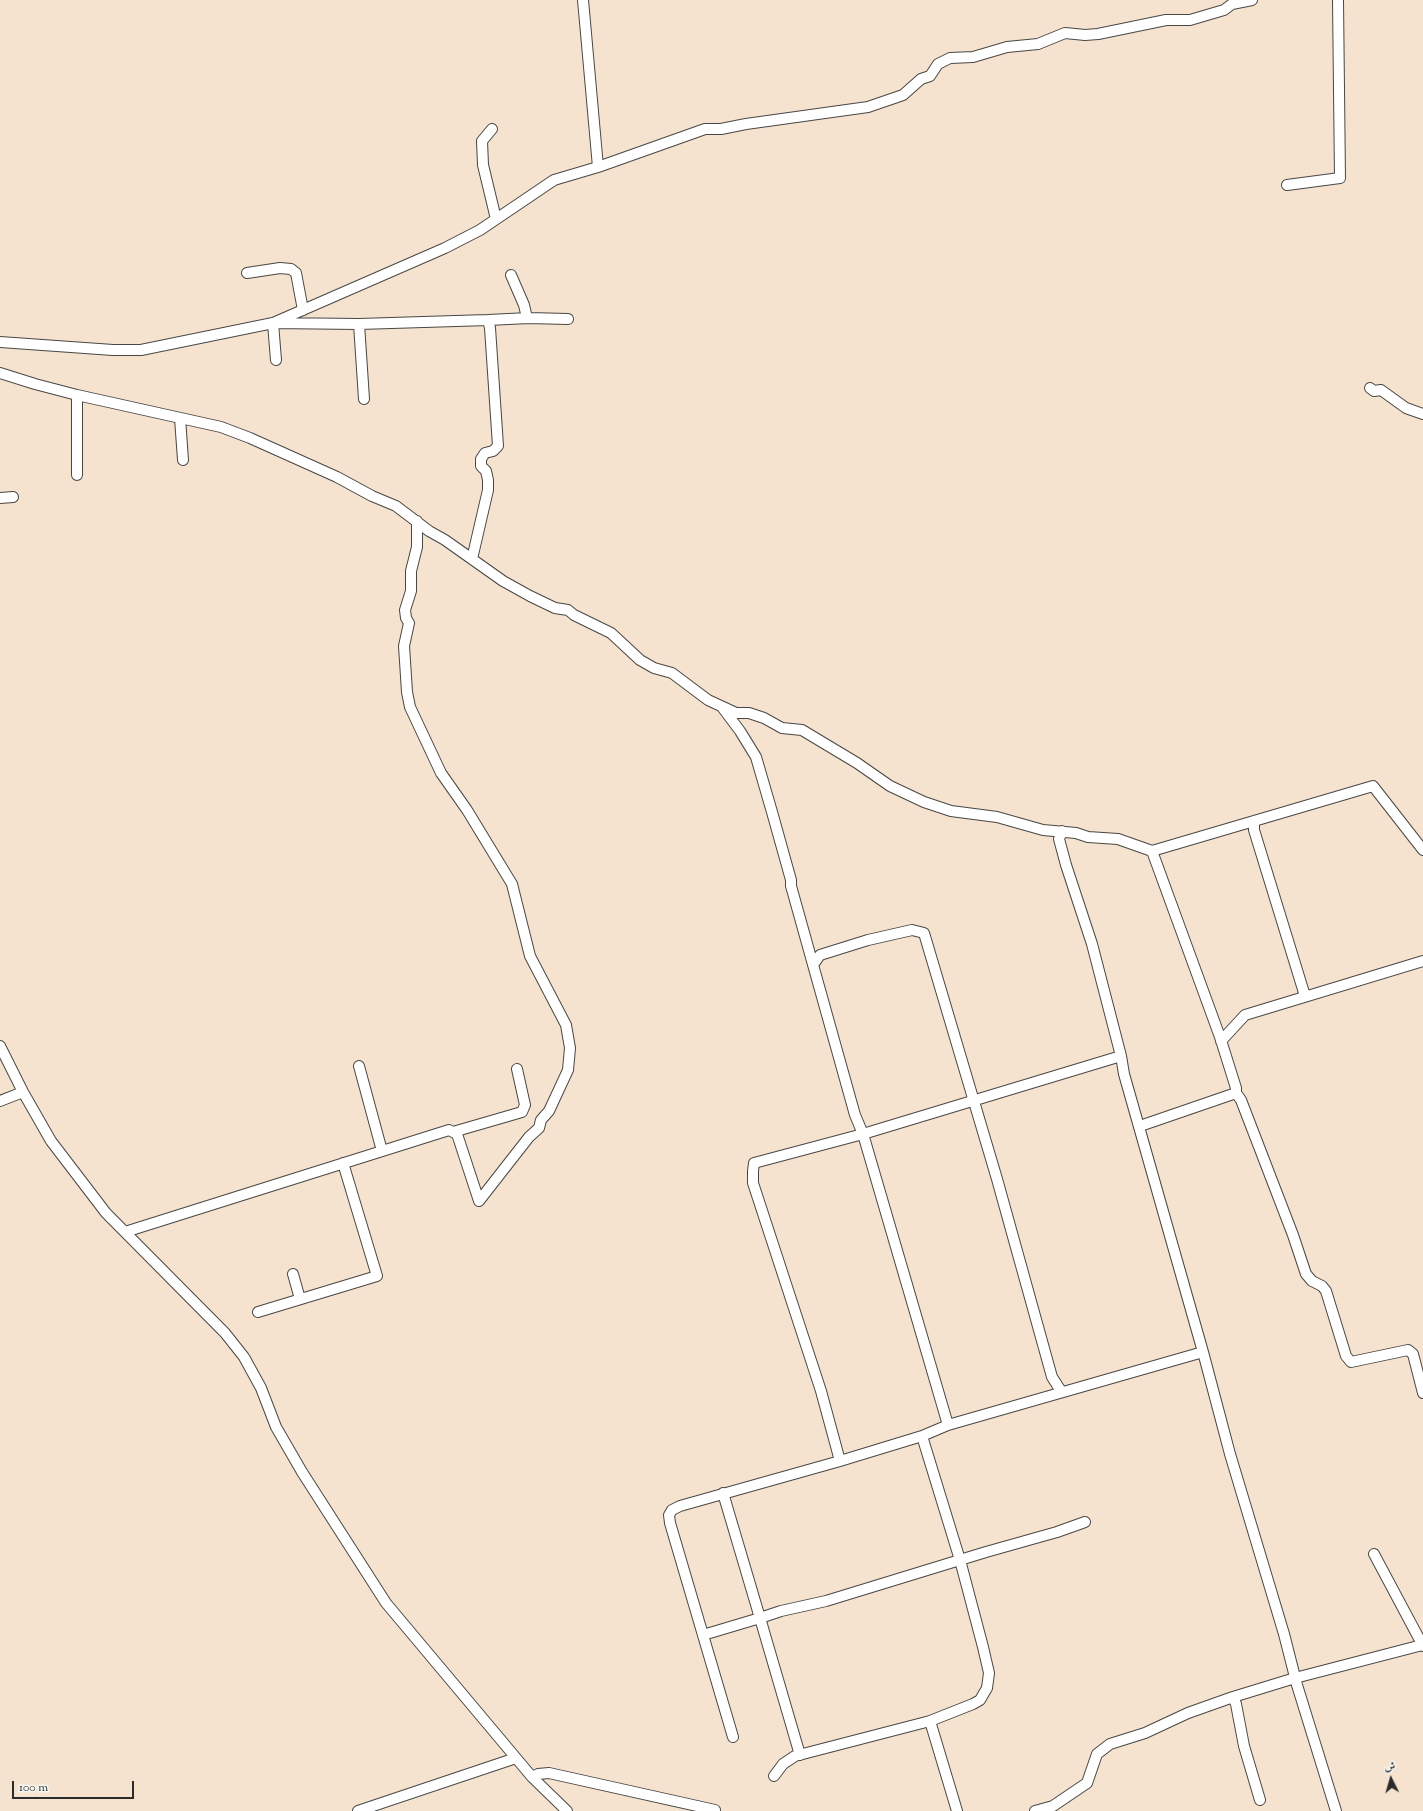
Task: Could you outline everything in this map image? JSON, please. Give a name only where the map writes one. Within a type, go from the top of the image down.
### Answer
[{"type":"street","points":[[584,0],[598,167]]},
{"type":"street","points":[[0,342],[113,350],[141,350],[273,323],[445,248],[480,230],[554,180],[598,167],[705,129],[721,129],[746,124],[868,107],[903,95],[921,79],[930,76],[938,64],[950,58],[973,57],[1007,47],[1038,44],[1065,33],[1085,35],[1098,34],[1166,20],[1190,20],[1224,10],[1232,4],[1252,0]]},
{"type":"street","points":[[1287,185],[1340,178],[1338,0]]},
{"type":"street","points":[[492,129],[482,141],[483,165],[496,219]]},
{"type":"street","points":[[247,273],[280,268],[291,269],[296,273],[303,310]]},
{"type":"street","points":[[511,275],[524,305],[527,318]]},
{"type":"street","points":[[273,323],[359,324],[568,318]]},
{"type":"street","points":[[472,559],[488,490],[486,471],[481,466],[481,459],[485,453],[493,451],[498,446],[490,328],[488,320]]},
{"type":"street","points":[[273,323],[276,360]]},
{"type":"street","points":[[359,324],[364,399]]},
{"type":"street","points":[[0,373],[76,395],[221,427],[250,438],[337,477],[372,496],[396,506],[503,581],[555,608],[568,610],[574,615],[611,633],[640,660],[654,668],[663,669],[672,673],[708,700],[736,713],[749,713],[764,718],[782,728],[802,730],[858,763],[890,786],[924,802],[950,811],[997,817],[1043,830],[1076,833],[1088,837],[1118,839],[1152,851],[1373,786],[1423,850]]},
{"type":"street","points":[[1370,388],[1374,391],[1381,390],[1406,408],[1423,414]]},
{"type":"street","points":[[76,395],[77,475]]},
{"type":"street","points":[[180,418],[183,460]]},
{"type":"street","points":[[0,498],[12,497]]},
{"type":"street","points":[[125,1232],[449,1130],[457,1134],[479,1201],[529,1137],[539,1128],[541,1120],[549,1111],[568,1070],[570,1048],[566,1025],[530,956],[512,884],[467,810],[441,773],[410,707],[407,692],[404,646],[409,623],[406,618],[406,610],[411,591],[411,571],[417,547],[417,521]]},
{"type":"street","points":[[722,707],[740,731],[756,757],[791,880],[790,886],[855,1115],[863,1134],[948,1425]]},
{"type":"street","points":[[1254,821],[1254,830],[1305,996]]},
{"type":"street","points":[[1062,831],[1060,839],[1066,865],[1092,944],[1121,1056],[1230,1454],[1284,1634],[1295,1678],[1336,1811]]},
{"type":"street","points":[[1152,851],[1221,1041],[1236,1088],[1236,1093],[1241,1100],[1293,1235],[1306,1274],[1312,1281],[1322,1286],[1326,1291],[1346,1356],[1351,1362],[1408,1350],[1413,1354],[1423,1393]]},
{"type":"street","points":[[813,965],[820,955],[854,944],[912,930],[924,933],[974,1102],[1050,1372],[1061,1392]]},
{"type":"street","points":[[1221,1041],[1245,1015],[1423,961]]},
{"type":"street","points":[[0,1046],[23,1092],[51,1140],[106,1213],[225,1333],[244,1357],[261,1388],[276,1428],[302,1472],[386,1603],[532,1777],[567,1811]]},
{"type":"street","points":[[840,1461],[821,1391],[754,1183],[752,1172],[754,1163],[974,1102],[1121,1056]]},
{"type":"street","points":[[360,1066],[382,1151]]},
{"type":"street","points":[[453,1132],[522,1112],[525,1105],[518,1069]]},
{"type":"street","points":[[0,1101],[23,1092]]},
{"type":"street","points":[[1140,1126],[1236,1093]]},
{"type":"street","points":[[258,1312],[377,1276],[343,1163]]},
{"type":"street","points":[[293,1274],[300,1299]]},
{"type":"street","points":[[733,1736],[669,1515],[672,1510],[680,1506],[840,1461],[922,1436],[948,1425],[1203,1352]]},
{"type":"street","points":[[774,1776],[782,1764],[800,1755],[930,1721],[973,1704],[980,1700],[984,1694],[989,1680],[988,1665],[960,1560],[922,1436]]},
{"type":"street","points":[[723,1494],[800,1755]]},
{"type":"street","points":[[703,1635],[781,1611],[826,1601],[960,1560],[1043,1537],[1085,1522]]},
{"type":"street","points":[[1035,1811],[1053,1806],[1087,1783],[1097,1754],[1110,1744],[1145,1732],[1188,1713],[1232,1697],[1295,1678],[1422,1646],[1374,1554]]},
{"type":"street","points":[[1232,1697],[1236,1704],[1244,1746],[1260,1800]]},
{"type":"street","points":[[930,1721],[957,1811]]},
{"type":"street","points":[[358,1811],[516,1758]]},
{"type":"street","points":[[532,1777],[538,1774],[549,1773],[715,1810]]}]
